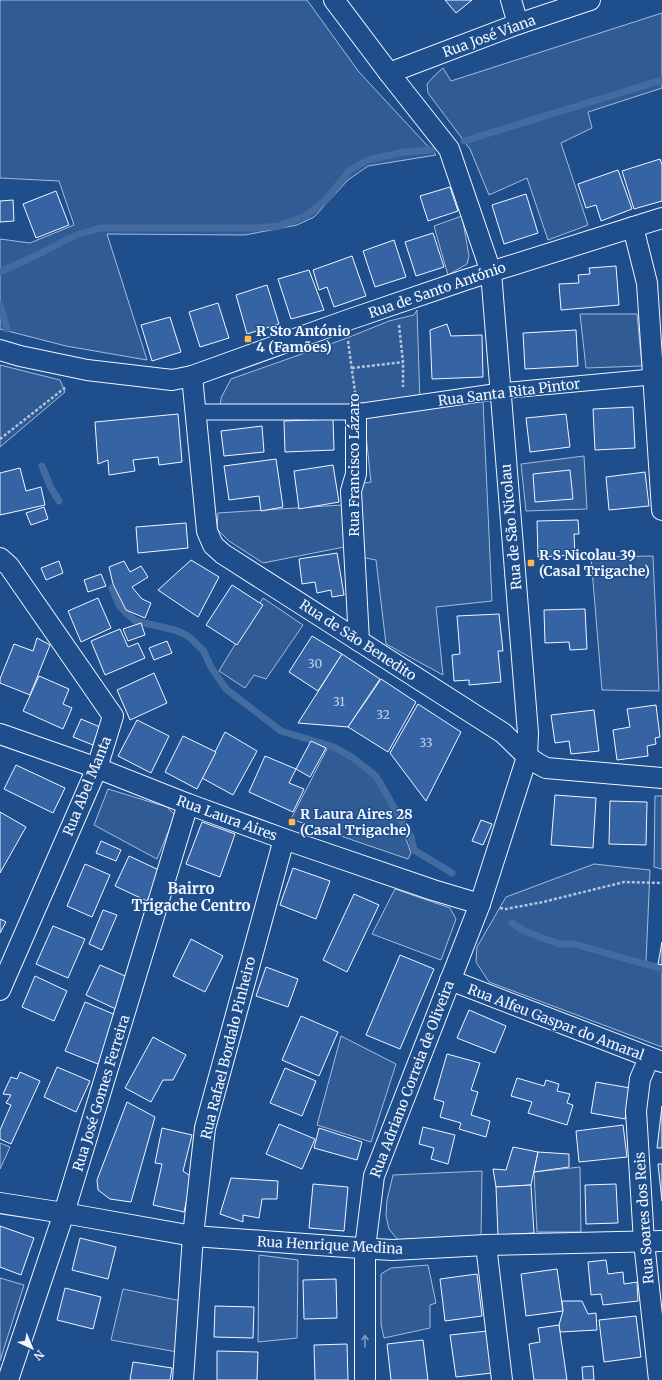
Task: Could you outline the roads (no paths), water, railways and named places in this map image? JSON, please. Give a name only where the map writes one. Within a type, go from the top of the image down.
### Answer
[{"type":"street","name":"Rua de São Nicolau","points":[[334,0],[449,149],[491,272],[528,733],[527,757],[480,904]]},
{"type":"street","points":[[511,0],[518,24]]},
{"type":"street","name":"Rua José Viana","points":[[389,73],[518,24],[590,0]]},
{"type":"street","name":"Rua de Santo António","points":[[0,350],[20,356],[87,370],[172,380],[192,376],[345,321],[491,272],[662,218]]},
{"type":"street","points":[[633,227],[646,283],[657,376],[662,510]]},
{"type":"street","name":"Rua de São Benedito","points":[[192,376],[207,531],[213,544],[223,554],[503,733],[519,747],[527,757],[536,763],[546,768],[662,778]]},
{"type":"street","name":"Rua Santa Rita Pintor","points":[[195,412],[356,412],[500,391],[657,376]]},
{"type":"street","name":"Rua Francisco Lázaro","points":[[356,412],[356,474],[352,491],[360,641]]},
{"type":"street","name":"Rua Abel Manta","points":[[0,558],[10,566],[113,716],[97,768],[0,990]]},
{"type":"street","name":"Rua Laura Aires","points":[[0,734],[97,768],[188,804],[284,839],[433,890],[480,904]]},
{"type":"street","name":"Rua José Gomes Ferreira","points":[[8,1380],[64,1213],[188,804]]},
{"type":"street","name":"Rua Rafael Bordalo Pinheiro","points":[[183,1380],[193,1236],[205,1128],[284,839]]},
{"type":"street","name":"Rua Adriano Correia de Oliveira","points":[[365,1380],[365,1248],[372,1187],[377,1166],[480,904]]},
{"type":"street","name":"Rua Alfeu Gaspar do Amaral","points":[[450,980],[656,1060]]},
{"type":"street","name":"Rua Soares dos Reis","points":[[656,1060],[640,1079],[636,1111],[653,1242],[659,1380]]},
{"type":"street","name":"Rua Henrique Medina","points":[[0,1203],[193,1236],[393,1250],[486,1245],[653,1242]]},
{"type":"street","points":[[486,1245],[502,1380]]},
{"type":"waterway","points":[[464,141],[662,80]]},
{"type":"waterway","points":[[0,272],[76,235],[101,228],[253,228],[279,226],[305,216],[325,201],[350,170],[368,160],[404,152],[432,150]]},
{"type":"waterway","points":[[0,305],[7,329]]},
{"type":"waterway","points":[[42,466],[50,486],[59,501]]},
{"type":"waterway","points":[[112,588],[119,605],[136,621],[175,630],[188,636],[203,650],[211,667],[226,689],[281,731],[334,747],[353,758],[376,776],[411,837],[414,850],[452,873]]},
{"type":"waterway","points":[[512,923],[524,931],[559,944],[574,944],[662,969]]},
{"type":"place","name":"R Sto António 4 (Famões)","points":[[248,339]]},
{"type":"place","name":"R S Nicolau 39 (Casal Trigache)","points":[[531,563]]},
{"type":"place","name":"R Laura Aires 28 (Casal Trigache)","points":[[292,822]]},
{"type":"district","name":"Bairro Trigache Centro","points":[[191,896]]}]
